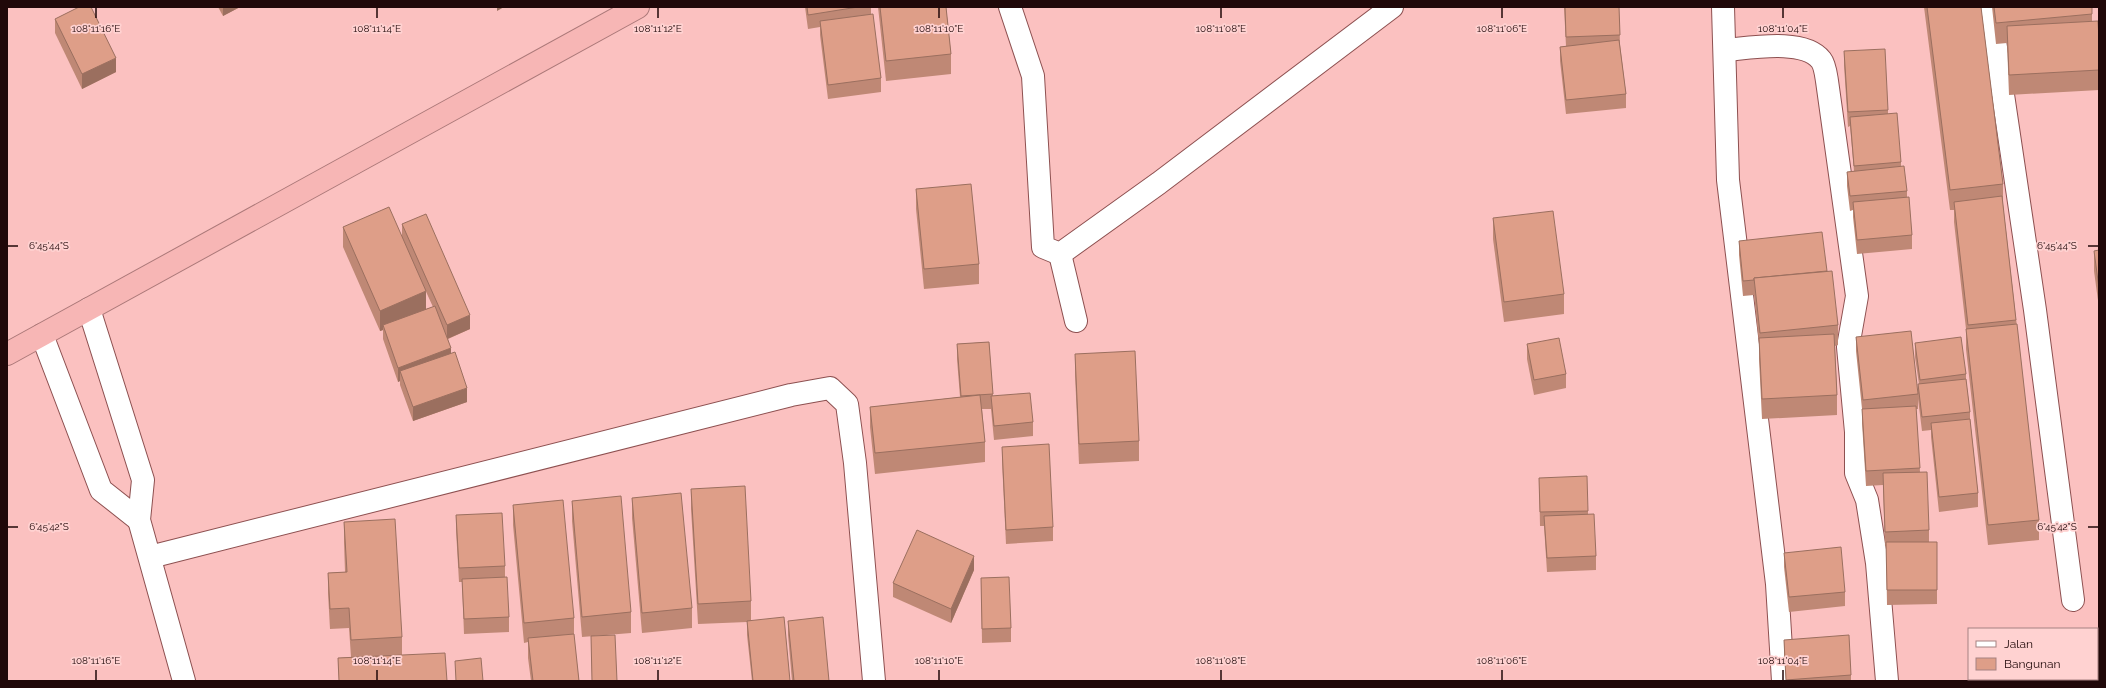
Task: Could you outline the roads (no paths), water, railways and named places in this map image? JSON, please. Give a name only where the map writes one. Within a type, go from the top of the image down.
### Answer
[{"type":"highway","points":[[7,354],[638,7]]},
{"type":"street","points":[[1010,7],[1033,76],[1043,247],[1060,254]]},
{"type":"street","points":[[1060,254],[1165,178],[1392,7]]},
{"type":"street","points":[[1723,7],[1726,50],[1728,180],[1777,584],[1783,681]]},
{"type":"street","points":[[1990,7],[2036,318],[2073,600]]},
{"type":"street","points":[[1726,50],[1788,46],[1812,52],[1822,60],[1828,80],[1857,296],[1848,347],[1856,432],[1856,472],[1867,500],[1877,563],[1887,681]]},
{"type":"street","points":[[1060,254],[1076,321]]},
{"type":"street","points":[[88,309],[143,480],[139,520],[184,681]]},
{"type":"street","points":[[42,335],[101,490],[139,520]]},
{"type":"street","points":[[150,557],[791,394],[830,388],[847,404],[855,463],[874,681]]}]
